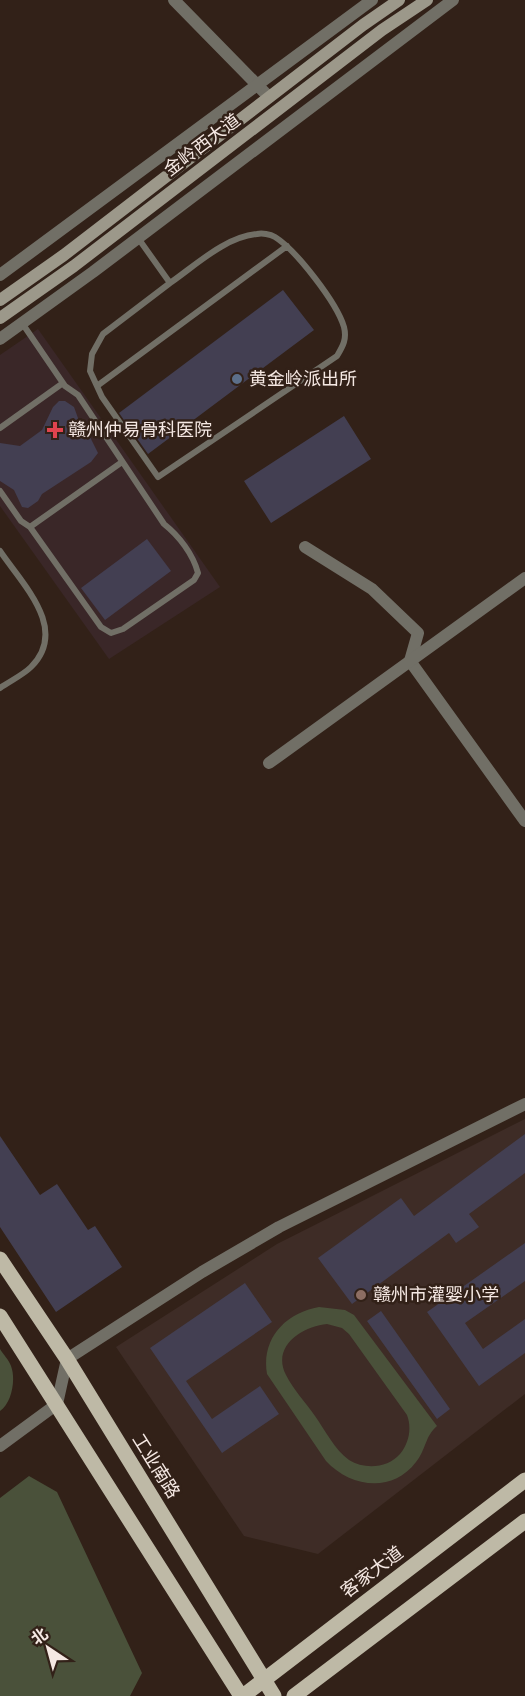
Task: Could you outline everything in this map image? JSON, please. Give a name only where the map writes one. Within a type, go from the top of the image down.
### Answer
[{"type":"main road","name":"金岭西大道","points":[[0,300],[64,255],[399,0]]},
{"type":"main road","name":"金岭西大道","points":[[0,318],[74,266],[382,30],[427,0]]},
{"type":"main road","name":"工业南路","points":[[0,1259],[68,1359],[274,1696]]},
{"type":"main road","points":[[0,1316],[242,1696]]},
{"type":"main road","name":"客家大道","points":[[242,1696],[525,1480]]},
{"type":"main road","points":[[303,1693],[525,1521]]},
{"type":"street","points":[[174,0],[269,97]]},
{"type":"street","points":[[0,275],[372,0]]},
{"type":"street","points":[[0,339],[138,238],[453,0]]},
{"type":"street","points":[[304,547],[372,589],[418,633],[410,661]]},
{"type":"street","points":[[269,763],[525,578]]},
{"type":"street","points":[[410,661],[525,821]]},
{"type":"street","points":[[0,1446],[57,1404],[68,1359],[202,1272],[279,1227],[525,1104]]},
{"type":"lane","points":[[258,234],[272,235],[286,246],[337,311],[344,327],[345,343],[336,356],[158,477],[97,386],[90,371],[92,354],[103,334],[223,246],[240,238],[258,234]]},
{"type":"lane","points":[[138,238],[170,283]]},
{"type":"lane","points":[[97,386],[286,246]]},
{"type":"lane","points":[[0,491],[21,521],[30,527],[101,627],[111,633],[123,629],[194,580],[198,573],[195,561],[174,532],[164,524],[78,395],[63,383],[22,323]]},
{"type":"lane","points":[[0,428],[63,383]]},
{"type":"lane","points":[[30,527],[122,462]]},
{"type":"lane","points":[[0,551],[40,611],[47,631],[46,647],[30,668],[0,688]]},
{"type":"shaded area","name":"赣州仲易骨科医院","points":[[38,329],[220,587],[109,659],[0,506],[0,355]]},
{"type":"shaded area","name":"赣州市灌婴小学","points":[[525,1119],[525,1394],[318,1554],[244,1536],[116,1347],[277,1244]]},
{"type":"green space","points":[[319,1307],[345,1310],[354,1315],[437,1426],[430,1434],[416,1462],[395,1479],[383,1483],[371,1483],[347,1477],[336,1470],[326,1461],[267,1374],[266,1361],[272,1339],[286,1322],[307,1310]],"holes":[[[327,1324],[342,1328],[349,1334],[409,1420],[406,1445],[395,1459],[383,1465],[362,1465],[344,1456],[292,1385],[282,1365],[286,1347],[300,1333]]]},
{"type":"green space","points":[[0,1349],[10,1364],[13,1377],[10,1397],[0,1411]]},
{"type":"green space","points":[[29,1476],[57,1492],[142,1673],[130,1696],[0,1696],[0,1498]]},
{"type":"building","points":[[283,290],[314,330],[148,454],[119,413]]},
{"type":"building","points":[[59,401],[65,401],[74,407],[83,432],[90,437],[98,453],[91,462],[42,494],[38,501],[28,508],[22,507],[14,490],[0,481],[0,443],[20,446],[42,430],[53,407]]},
{"type":"building","points":[[344,416],[371,459],[271,523],[244,481]]},
{"type":"building","points":[[147,539],[171,571],[105,620],[81,588]]},
{"type":"building","points":[[525,1134],[525,1173],[469,1214],[479,1227],[456,1243],[449,1233],[352,1304],[318,1258],[401,1198],[414,1216]]},
{"type":"building","points":[[0,1136],[40,1195],[57,1184],[88,1230],[95,1226],[122,1267],[56,1312],[0,1227]]},
{"type":"building","points":[[525,1243],[525,1281],[465,1323],[483,1349],[525,1319],[525,1353],[479,1386],[427,1312]]},
{"type":"building","points":[[245,1283],[272,1322],[186,1381],[212,1419],[260,1386],[279,1414],[222,1453],[150,1348]]},
{"type":"building","points":[[381,1311],[450,1409],[437,1419],[367,1321]]},
{"type":"place","name":"黄金岭派出所","points":[[237,379]]},
{"type":"place","name":"赣州仲易骨科医院","points":[[55,430]]},
{"type":"place","name":"赣州市灌婴小学","points":[[361,1295]]}]
